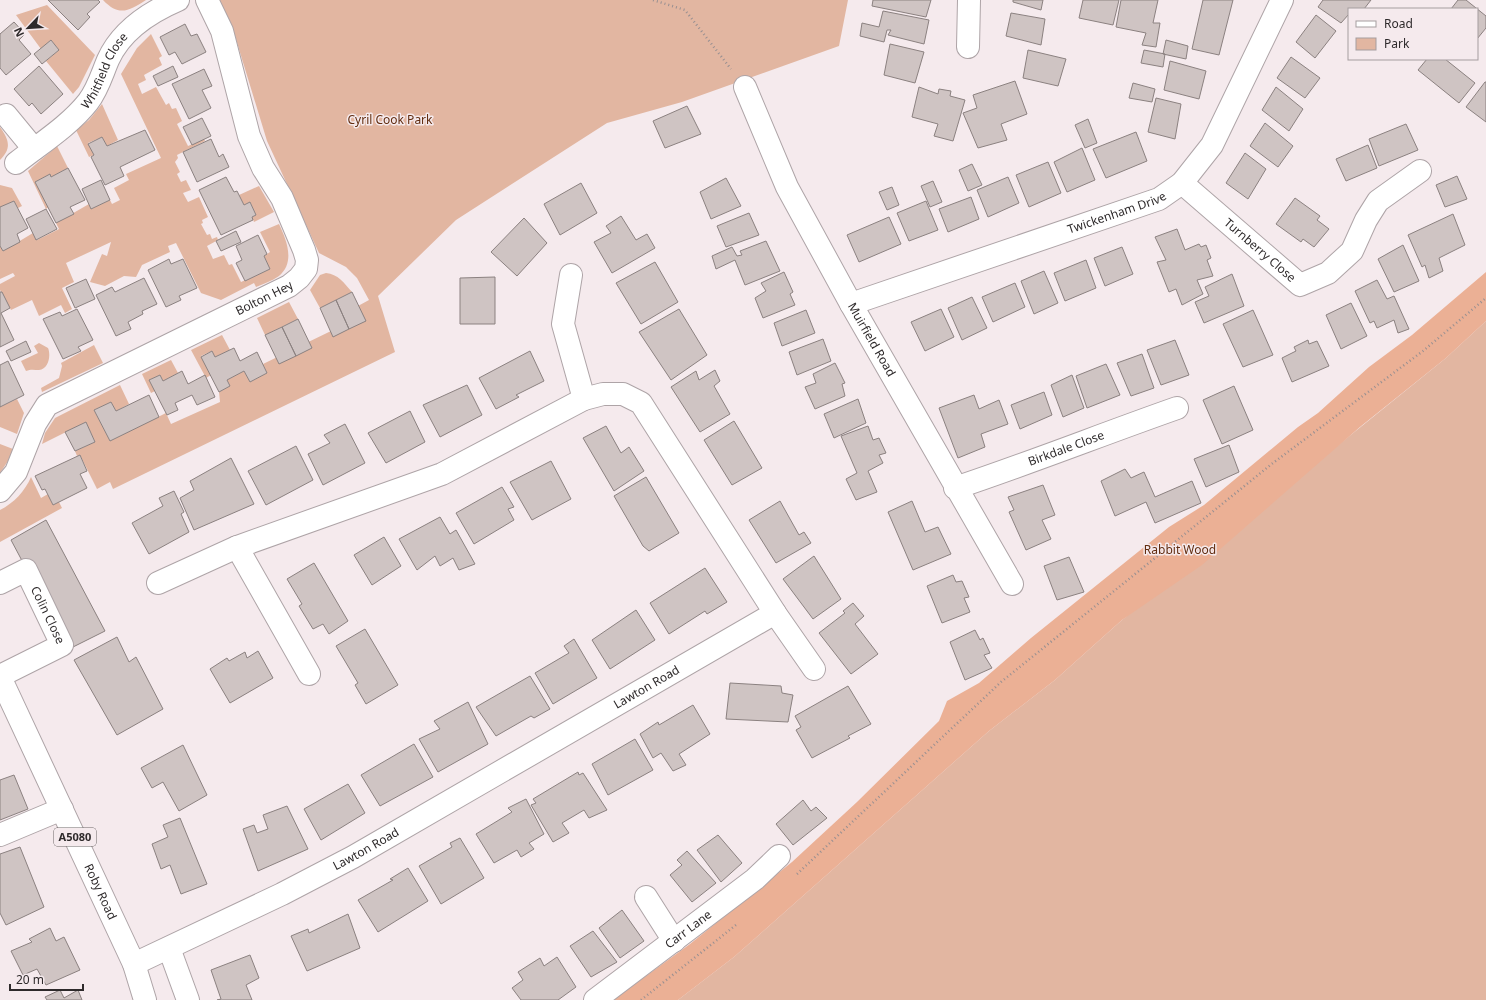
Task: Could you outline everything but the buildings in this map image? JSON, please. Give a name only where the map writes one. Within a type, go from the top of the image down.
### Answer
[{"type":"street","name":"Whitfield Close","points":[[16,163],[78,114],[89,101],[96,90],[116,43],[124,35],[155,12],[178,0]]},
{"type":"street","name":"Bolton Hey","points":[[0,491],[16,472],[35,424],[47,405],[289,286],[299,278],[306,269],[307,260],[296,227],[282,198],[263,168],[250,136],[222,31],[207,0]]},
{"type":"street","points":[[968,47],[969,0]]},
{"type":"street","name":"Twickenham Drive","points":[[850,304],[1160,199],[1182,183],[1212,144],[1282,0]]},
{"type":"street","name":"Muirfield Road","points":[[745,87],[787,187],[850,304],[955,488],[1012,584]]},
{"type":"street","points":[[6,115],[34,149]]},
{"type":"street","name":"Turnberry Close","points":[[1182,183],[1300,284],[1328,273],[1352,251],[1366,220],[1378,201],[1420,171]]},
{"type":"street","points":[[571,275],[563,324],[584,398]]},
{"type":"street","points":[[158,583],[237,547],[442,474],[584,398],[603,394],[623,394],[641,403],[775,613],[814,669]]},
{"type":"street","name":"Birkdale Close","points":[[955,488],[1015,468],[1087,440],[1177,408]]},
{"type":"street","points":[[237,547],[309,674]]},
{"type":"street","name":"Colin Close","points":[[0,583],[26,570],[62,645],[0,676]]},
{"type":"street","name":"Lawton Road","points":[[134,964],[282,894],[353,857],[775,613]]},
{"type":"street","name":"Roby Road","points":[[0,676],[134,964],[145,1000]]},
{"type":"street","points":[[0,835],[62,809]]},
{"type":"street","name":"Carr Lane","points":[[595,1000],[754,879],[779,856]]},
{"type":"street","points":[[646,897],[674,941]]},
{"type":"street","points":[[168,948],[188,1000]]},
{"type":"path","points":[[653,0],[685,10],[745,87]]},
{"type":"path","points":[[796,875],[1001,682],[1273,463],[1423,351],[1486,298]]},
{"type":"path","points":[[641,1000],[738,924]]},
{"type":"green space","points":[[103,0],[146,0],[129,9],[119,10],[114,9]]},
{"type":"green space","name":"Cyril Cook Park","points":[[219,0],[848,0],[839,46],[682,102],[607,123],[456,220],[378,296],[395,352],[113,489],[110,482],[97,489],[80,455],[77,456],[75,451],[95,442],[86,422],[42,444],[45,433],[55,418],[120,385],[129,404],[116,411],[111,402],[94,410],[110,441],[166,413],[171,424],[220,402],[219,392],[230,386],[227,380],[244,371],[250,382],[267,373],[263,364],[331,331],[358,306],[369,300],[357,278],[346,267],[319,253],[267,141],[235,36]]},
{"type":"green space","points":[[47,5],[95,55],[79,87],[73,94],[46,61],[59,50],[51,40],[41,49],[16,15]]},
{"type":"green space","points":[[151,34],[162,56],[159,58],[162,65],[144,75],[146,80],[138,84],[142,94],[156,87],[166,105],[169,103],[172,109],[176,108],[182,121],[177,124],[188,146],[204,139],[205,141],[177,155],[178,158],[175,162],[180,172],[177,174],[181,182],[186,180],[191,190],[183,193],[188,202],[199,197],[208,217],[202,220],[203,223],[201,224],[207,235],[210,234],[212,239],[217,237],[218,240],[207,246],[213,259],[224,255],[229,265],[232,264],[241,282],[270,269],[264,256],[270,252],[260,232],[279,224],[287,243],[288,250],[287,264],[284,270],[279,276],[270,281],[256,287],[254,283],[221,300],[201,293],[176,243],[168,246],[170,252],[142,265],[136,277],[124,276],[105,286],[90,282],[102,254],[107,256],[111,242],[66,263],[74,282],[62,288],[72,309],[65,313],[61,305],[39,316],[32,300],[11,310],[0,290],[0,284],[15,276],[13,273],[0,279],[0,246],[3,251],[33,233],[37,240],[59,229],[56,223],[89,204],[91,209],[110,200],[112,204],[120,200],[114,188],[129,180],[126,174],[161,158],[121,74],[137,48]]},
{"type":"green space","points":[[102,104],[118,140],[107,146],[102,137],[88,143],[94,155],[89,157],[76,130],[89,120]]},
{"type":"green space","points":[[0,127],[7,140],[8,148],[0,160]]},
{"type":"green space","points":[[57,146],[68,168],[51,177],[50,174],[35,182],[49,207],[46,209],[28,171]]},
{"type":"green space","points":[[0,185],[12,188],[22,206],[18,208],[14,201],[0,208]]},
{"type":"green space","points":[[259,186],[274,212],[254,222],[252,217],[256,215],[250,202],[244,205],[239,195]]},
{"type":"green space","name":"Rabbit Wood","points":[[1486,272],[1486,321],[1446,358],[1360,427],[1202,565],[1122,620],[1055,680],[989,731],[734,957],[678,1000],[613,1000],[690,944],[792,862],[857,802],[939,721],[947,701],[979,683],[1031,638],[1169,527],[1204,505],[1298,427],[1318,413],[1369,367],[1412,335]]},
{"type":"green space","points":[[326,273],[337,277],[352,292],[320,308],[310,290],[320,275]]},
{"type":"green space","points":[[289,302],[298,319],[265,335],[257,318]]},
{"type":"green space","points":[[1486,321],[1486,1000],[678,1000],[734,957],[989,731],[1055,680],[1122,620],[1446,358]]},
{"type":"green space","points":[[222,335],[230,350],[215,357],[212,351],[201,356],[211,375],[206,378],[191,350]]},
{"type":"green space","points":[[39,343],[48,348],[49,358],[47,364],[39,370],[26,371],[21,361],[38,353],[34,346]]},
{"type":"green space","points":[[94,345],[103,363],[42,392],[41,388],[59,378],[62,366],[61,363]]},
{"type":"green space","points":[[171,360],[178,373],[163,381],[160,375],[149,380],[155,391],[151,393],[142,374]]},
{"type":"green space","points":[[17,399],[24,413],[17,434],[0,427],[0,407]]},
{"type":"green space","points":[[0,444],[13,449],[8,461],[0,473]]},
{"type":"green space","points":[[31,477],[41,498],[48,494],[53,505],[59,502],[62,508],[0,542],[0,510],[10,504],[18,496],[26,487]]}]
